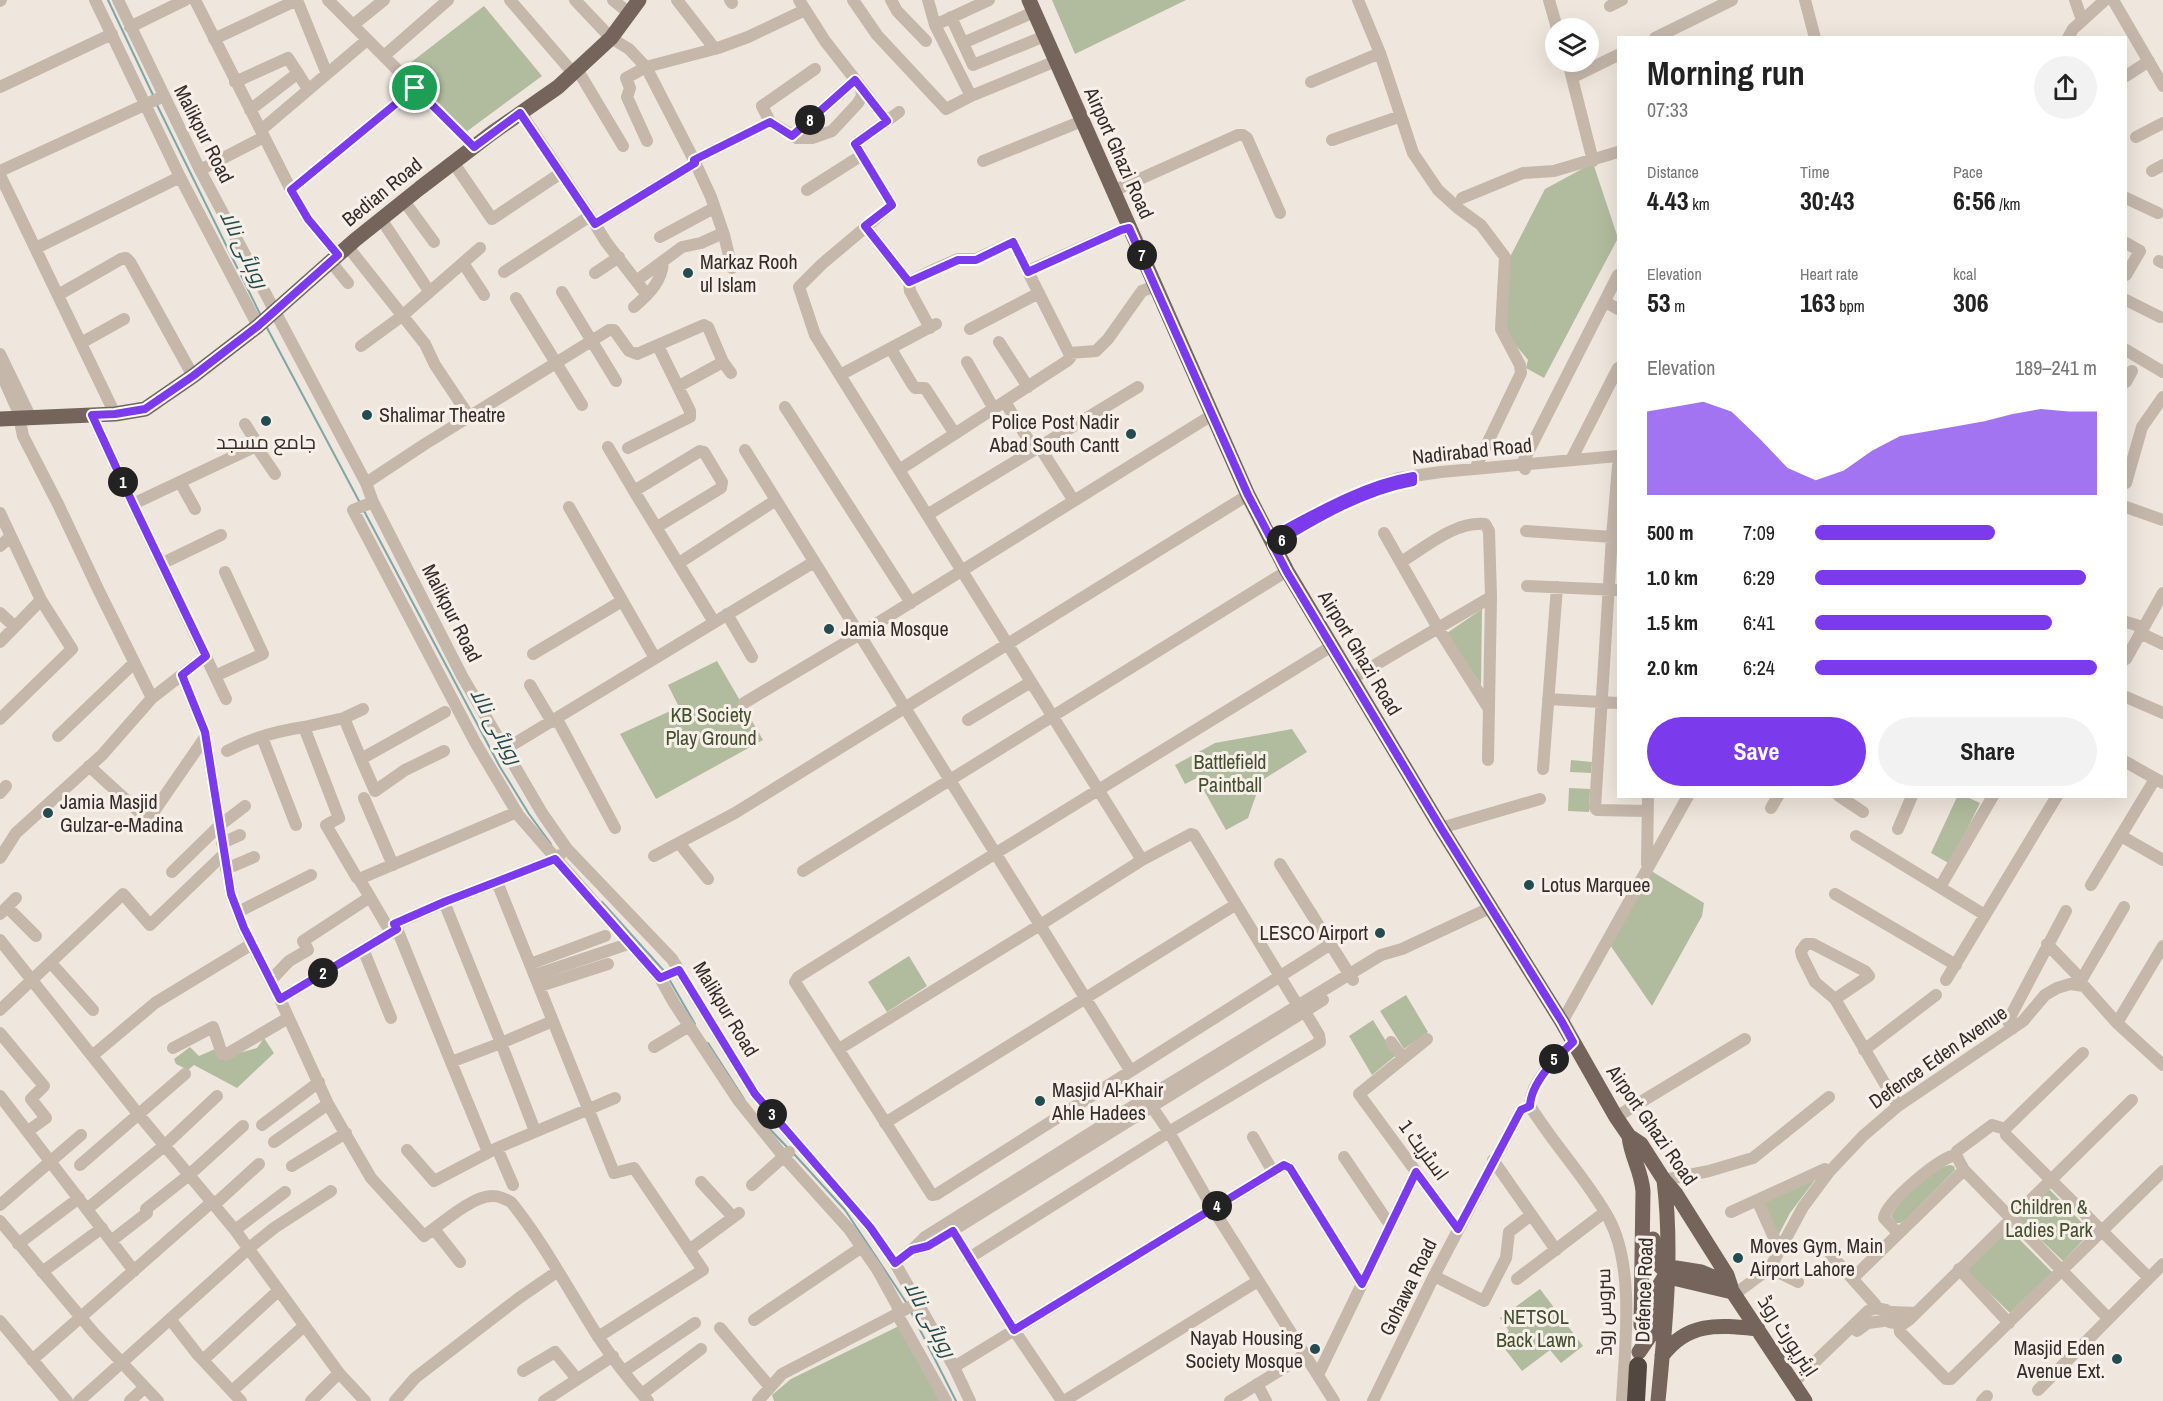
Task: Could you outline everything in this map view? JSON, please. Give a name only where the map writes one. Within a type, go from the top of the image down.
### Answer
[{"type":"highway","points":[[1637,1401],[1639,1359]]},
{"type":"main road","name":"Bedian Road","points":[[0,419],[115,414],[145,409],[193,376],[266,319],[381,219],[453,162],[558,87],[611,38],[639,0]]},
{"type":"main road","name":"Airport Ghazi Road","points":[[1032,6],[1248,495],[1287,572],[1441,828],[1562,1022],[1616,1117],[1629,1136],[1641,1144],[1664,1180],[1676,1194],[1727,1275],[1732,1290]]},
{"type":"main road","points":[[1629,1136],[1630,1152],[1639,1169],[1642,1181],[1644,1231],[1639,1359]]},
{"type":"main road","name":"Defence Road","points":[[1658,1401],[1668,1274],[1664,1180]]},
{"type":"main road","points":[[1642,1181],[1649,1194],[1653,1257],[1668,1274]]},
{"type":"main road","points":[[1639,1359],[1650,1336],[1653,1296],[1668,1274],[1676,1268],[1714,1276],[1732,1290]]},
{"type":"main road","name":"ایئرپورٹ روڈ","points":[[1732,1290],[1798,1391]]},
{"type":"main road","points":[[1662,1356],[1675,1340],[1698,1328],[1758,1329]]},
{"type":"street","points":[[95,0],[112,34],[155,99],[180,177],[266,319]]},
{"type":"street","name":"Malikpur Road","points":[[118,0],[155,99],[200,170],[266,319],[366,483],[367,505],[397,571],[453,680],[504,750],[542,813],[562,853],[672,959],[669,975],[755,1094],[792,1150],[870,1227],[895,1263],[954,1367],[970,1401]]},
{"type":"street","points":[[130,27],[185,0]]},
{"type":"street","points":[[195,0],[235,82],[308,219],[339,255],[402,316],[425,344],[435,364],[469,416]]},
{"type":"street","points":[[214,39],[297,0],[327,74]]},
{"type":"street","points":[[328,0],[474,147]]},
{"type":"street","points":[[353,25],[384,0]]},
{"type":"street","points":[[384,56],[448,0]]},
{"type":"street","points":[[510,0],[575,71],[623,147]]},
{"type":"street","points":[[575,0],[611,38],[629,49],[646,67],[695,162],[723,233],[732,268]]},
{"type":"street","points":[[613,0],[629,13]]},
{"type":"street","points":[[676,0],[715,49]]},
{"type":"street","points":[[853,0],[877,35],[946,109],[970,96],[1056,62]]},
{"type":"street","points":[[891,0],[897,11],[926,41]]},
{"type":"street","points":[[928,0],[935,25],[970,96]]},
{"type":"street","points":[[935,25],[989,0]]},
{"type":"street","points":[[1358,0],[1380,53],[1413,153],[1438,190],[1459,210],[1481,225],[1505,257],[1501,328],[1520,365],[1521,373],[1475,469]]},
{"type":"street","points":[[1549,0],[1554,18]]},
{"type":"street","points":[[1611,6],[1623,0]]},
{"type":"street","points":[[1659,36],[1732,0]]},
{"type":"street","points":[[1805,0],[1814,36]]},
{"type":"street","points":[[2075,0],[2082,20]]},
{"type":"street","points":[[2069,36],[2082,20],[2106,0]]},
{"type":"street","points":[[2113,0],[2163,86]]},
{"type":"street","points":[[647,141],[627,97],[630,88],[626,78],[646,67],[715,49],[765,30],[802,5],[825,41],[887,121]]},
{"type":"street","points":[[963,43],[1032,6]]},
{"type":"street","points":[[951,18],[974,65],[1045,36]]},
{"type":"street","points":[[0,87],[112,34]]},
{"type":"street","points":[[200,170],[262,133],[308,89],[367,39]]},
{"type":"street","points":[[1311,82],[1380,53]]},
{"type":"street","points":[[1573,77],[1617,55]]},
{"type":"street","points":[[235,82],[288,58],[308,89]]},
{"type":"street","points":[[2127,75],[2149,62]]},
{"type":"street","points":[[815,69],[762,106],[770,122],[797,138],[812,138],[832,131],[862,96],[858,84]]},
{"type":"street","points":[[1571,72],[1593,161]]},
{"type":"street","points":[[250,110],[298,73]]},
{"type":"street","points":[[792,136],[858,84]]},
{"type":"street","points":[[291,190],[415,88]]},
{"type":"street","points":[[115,414],[0,173],[155,99]]},
{"type":"street","points":[[899,112],[855,144],[892,205],[865,226],[799,287],[815,335],[1142,860]]},
{"type":"street","points":[[520,113],[592,220],[647,296]]},
{"type":"street","points":[[1332,140],[1401,116]]},
{"type":"street","points":[[983,160],[1082,121]]},
{"type":"street","points":[[504,272],[592,220],[770,122]]},
{"type":"street","points":[[2136,137],[2163,123]]},
{"type":"street","points":[[1113,191],[1238,135],[1243,135],[1247,138],[1280,213]]},
{"type":"street","points":[[1462,198],[1523,173],[1554,171],[1617,152]]},
{"type":"street","points":[[807,190],[862,155]]},
{"type":"street","points":[[453,162],[492,219],[561,173]]},
{"type":"street","points":[[36,248],[180,177]]},
{"type":"street","points":[[2127,198],[2158,213]]},
{"type":"street","points":[[404,201],[434,243]]},
{"type":"street","points":[[660,237],[714,208]]},
{"type":"street","points":[[381,219],[429,291]]},
{"type":"street","points":[[840,375],[933,326],[910,291],[909,282],[865,226]]},
{"type":"street","points":[[1028,272],[1129,228]]},
{"type":"street","points":[[636,281],[682,247],[701,243],[723,233]]},
{"type":"street","points":[[899,470],[1028,387],[1070,357],[1013,242],[976,260],[958,260],[909,282]]},
{"type":"street","points":[[2127,244],[2140,250],[2127,273]]},
{"type":"street","points":[[361,346],[402,316],[480,248]]},
{"type":"street","points":[[339,255],[348,283]]},
{"type":"street","points":[[595,273],[619,257]]},
{"type":"street","points":[[58,295],[126,258],[193,376]]},
{"type":"street","points":[[634,307],[647,296],[658,280],[663,262]]},
{"type":"street","points":[[463,263],[484,295]]},
{"type":"street","points":[[1524,467],[1617,277]]},
{"type":"street","points":[[1069,353],[1096,351],[1108,339],[1142,291],[1156,285]]},
{"type":"street","points":[[562,292],[616,381]]},
{"type":"street","points":[[970,329],[1039,294]]},
{"type":"street","points":[[516,298],[582,405]]},
{"type":"street","points":[[2127,300],[2160,317]]},
{"type":"street","points":[[1605,302],[1617,308]]},
{"type":"street","points":[[81,343],[124,319]]},
{"type":"street","points":[[366,483],[469,416],[609,330],[614,330],[628,351],[643,353],[704,325],[708,327],[723,362],[731,373]]},
{"type":"street","points":[[999,342],[1028,387]]},
{"type":"street","points":[[628,448],[690,417],[690,411],[679,386],[658,346]]},
{"type":"street","points":[[891,349],[915,388],[925,388],[955,434]]},
{"type":"street","points":[[2127,351],[2163,372]]},
{"type":"street","points":[[0,354],[2,369],[18,411],[24,419],[23,436],[152,698]]},
{"type":"street","points":[[679,386],[723,362]]},
{"type":"street","points":[[967,362],[999,406],[1036,447],[1074,501]]},
{"type":"street","points":[[1571,460],[1617,370]]},
{"type":"street","points":[[2127,380],[2132,371]]},
{"type":"street","points":[[927,515],[1138,387]]},
{"type":"street","points":[[2127,480],[2142,427],[2163,397]]},
{"type":"street","points":[[785,407],[911,603]]},
{"type":"street","points":[[92,415],[226,699]]},
{"type":"street","points":[[744,703],[911,603],[1212,415]]},
{"type":"street","points":[[245,424],[256,446],[275,474]]},
{"type":"street","points":[[133,504],[256,446]]},
{"type":"street","points":[[608,447],[714,622]]},
{"type":"street","points":[[745,450],[1130,1070]]},
{"type":"street","points":[[634,491],[700,451],[706,455],[722,482],[721,488],[657,527]]},
{"type":"street","name":"Nadirabad Road","points":[[1271,541],[1313,514],[1371,488],[1400,478],[1443,477],[1617,456]]},
{"type":"street","name":"Nadirabad Road","points":[[1413,479],[1475,469],[1617,460]]},
{"type":"street","points":[[1617,478],[1612,537],[1613,590],[1601,702],[1595,810],[1648,811]]},
{"type":"street","points":[[180,482],[195,509]]},
{"type":"street","points":[[654,856],[735,813],[1248,495]]},
{"type":"street","points":[[679,563],[776,500]]},
{"type":"street","points":[[367,505],[353,510],[397,571],[453,680],[475,742],[517,812],[562,853],[669,975],[689,1026],[738,1100],[792,1150],[878,1269],[898,1307],[897,1314],[946,1401]]},
{"type":"street","points":[[569,507],[655,658]]},
{"type":"street","points":[[2127,507],[2163,520]]},
{"type":"street","points":[[0,513],[41,600],[72,649],[0,719]]},
{"type":"street","points":[[1401,562],[1448,533],[1475,523],[1485,524],[1489,531],[1491,597],[1488,759]]},
{"type":"street","points":[[1526,531],[1612,537]]},
{"type":"street","points":[[1384,533],[1438,628],[1489,708]]},
{"type":"street","points":[[163,563],[221,535]]},
{"type":"street","points":[[0,546],[10,537]]},
{"type":"street","points":[[504,750],[814,562]]},
{"type":"street","points":[[215,676],[263,654],[225,572]]},
{"type":"street","points":[[803,872],[1287,572]]},
{"type":"street","points":[[1527,586],[1613,590]]},
{"type":"street","points":[[1543,770],[1557,587]]},
{"type":"street","points":[[2127,657],[2163,593]]},
{"type":"street","points":[[1351,679],[1491,597]]},
{"type":"street","points":[[0,642],[41,600]]},
{"type":"street","points":[[533,654],[622,602]]},
{"type":"street","points":[[0,613],[15,627]]},
{"type":"street","points":[[727,614],[752,657]]},
{"type":"street","points":[[2127,622],[2163,644]]},
{"type":"street","points":[[1330,944],[937,1194],[932,1195],[795,982],[798,976],[1332,646]]},
{"type":"street","points":[[0,858],[16,833],[89,766],[152,698],[206,656]]},
{"type":"street","points":[[58,736],[134,663]]},
{"type":"street","points":[[182,675],[206,736],[226,869],[237,912],[328,1104],[371,1178],[424,1236],[485,1197],[495,1196],[511,1202],[558,1271],[598,1337],[643,1398],[701,1348]]},
{"type":"street","points":[[968,720],[1031,682]]},
{"type":"street","points":[[530,685],[554,720],[615,828]]},
{"type":"street","points":[[2127,697],[2163,713]]},
{"type":"street","points":[[1548,699],[1617,703]]},
{"type":"street","points":[[227,751],[276,731],[344,718],[363,709]]},
{"type":"street","points":[[361,759],[445,712]]},
{"type":"street","points":[[344,718],[375,791],[405,770],[444,751]]},
{"type":"street","points":[[304,727],[339,818],[326,825],[357,878],[394,931],[492,1150],[513,1185]]},
{"type":"street","points":[[89,766],[148,820],[206,736]]},
{"type":"street","points":[[262,737],[297,825]]},
{"type":"street","points":[[2091,885],[2159,781],[2127,763]]},
{"type":"street","points":[[364,798],[393,865]]},
{"type":"street","points":[[1647,867],[1648,798]]},
{"type":"street","points":[[1562,1022],[1687,798]]},
{"type":"street","points":[[1771,808],[1777,798]]},
{"type":"street","points":[[1842,798],[1863,812]]},
{"type":"street","points":[[1898,829],[1911,798]]},
{"type":"street","points":[[1946,980],[2056,798]]},
{"type":"street","points":[[1441,828],[1540,799]]},
{"type":"street","points":[[1940,887],[1991,800]]},
{"type":"street","points":[[172,872],[219,826],[245,806]]},
{"type":"street","points":[[359,879],[517,812]]},
{"type":"street","points":[[0,1010],[123,894],[150,925],[223,848],[240,835]]},
{"type":"street","points":[[839,1049],[1142,860],[1188,835],[1194,835],[1235,905],[1319,1035],[1320,1042],[1169,1132],[969,1258]]},
{"type":"street","points":[[1856,836],[1985,915]]},
{"type":"street","points":[[2121,836],[2163,860]]},
{"type":"street","points":[[679,843],[708,879]]},
{"type":"street","points":[[394,931],[394,924],[562,853]]},
{"type":"street","points":[[226,869],[254,857]]},
{"type":"street","points":[[1280,864],[1352,977]]},
{"type":"street","points":[[237,912],[311,875]]},
{"type":"street","points":[[497,882],[614,1173],[634,1168],[703,1270],[598,1337]]},
{"type":"street","points":[[1835,894],[1956,965]]},
{"type":"street","points":[[271,980],[289,961],[308,950],[303,941],[370,897]]},
{"type":"street","points":[[444,902],[535,1131]]},
{"type":"street","points":[[885,1123],[1235,905]]},
{"type":"street","points":[[8,906],[36,936]]},
{"type":"street","points":[[895,1263],[925,1237],[1301,1009],[1352,977],[1381,955],[1402,949],[1492,907]]},
{"type":"street","points":[[2080,982],[2124,907]]},
{"type":"street","points":[[2012,1029],[2008,1021],[2066,911]]},
{"type":"street","points":[[280,999],[394,931]]},
{"type":"street","points":[[535,975],[605,936]]},
{"type":"street","points":[[0,940],[164,1146],[236,1230],[339,1373],[365,1401]]},
{"type":"street","points":[[92,1056],[155,1002],[252,944]]},
{"type":"street","points":[[1835,999],[1869,976],[1864,971],[1813,944],[1806,945],[1802,956],[1815,982],[1835,999],[1898,1106]]},
{"type":"street","points":[[2047,944],[2117,1023],[2163,1065]]},
{"type":"street","points":[[535,975],[625,945]]},
{"type":"street","points":[[2117,1023],[2163,946]]},
{"type":"street","points":[[363,949],[391,1018]]},
{"type":"street","points":[[51,963],[93,1010]]},
{"type":"street","points":[[535,975],[608,964]]},
{"type":"street","name":"Defence Eden Avenue","points":[[1732,1290],[1770,1268],[1803,1207],[1829,1172],[1863,1136],[1898,1106],[2023,1021],[2052,991],[2080,982]]},
{"type":"street","points":[[1864,1050],[1936,995]]},
{"type":"street","points":[[173,1048],[213,1027],[222,1054],[227,1054],[288,1018]]},
{"type":"street","points":[[451,1062],[553,1021]]},
{"type":"street","points":[[654,1047],[689,1026]]},
{"type":"street","points":[[0,1033],[44,1086],[31,1099],[46,1118],[28,1131]]},
{"type":"street","points":[[1391,1042],[1403,1058],[1427,1039]]},
{"type":"street","points":[[1616,1117],[1745,1039]]},
{"type":"street","name":"Gohawa Road","points":[[1373,1401],[1493,1160],[1521,1110],[1530,1106],[1531,1097],[1546,1070],[1573,1042]]},
{"type":"street","points":[[2005,1129],[2083,1053]]},
{"type":"street","name":"اسٹریٹ 1","points":[[1403,1058],[1359,1094],[1458,1229]]},
{"type":"street","points":[[80,1165],[185,1074]]},
{"type":"street","points":[[262,1125],[319,1082]]},
{"type":"street","points":[[0,1096],[134,1271]]},
{"type":"street","points":[[87,1209],[164,1146],[217,1096]]},
{"type":"street","points":[[1664,1180],[1709,1171],[1753,1158],[1829,1097]]},
{"type":"street","points":[[407,1150],[434,1181],[492,1150],[615,1098]]},
{"type":"street","points":[[1798,1391],[1863,1325],[1887,1316],[1916,1313],[2132,1100]]},
{"type":"street","points":[[1149,1102],[1213,1209],[1334,1401]]},
{"type":"street","points":[[912,1250],[928,1246],[953,1231],[1149,1102]]},
{"type":"street","points":[[274,1142],[328,1104]]},
{"type":"street","name":"سروس روڈ","points":[[1530,1106],[1605,1212],[1624,1263],[1622,1401]]},
{"type":"street","points":[[1956,1155],[1957,1151],[1992,1125],[2005,1129]]},
{"type":"street","points":[[111,1240],[147,1213],[146,1209],[189,1175],[243,1126]]},
{"type":"street","points":[[2005,1129],[2006,1135],[2049,1180],[2149,1278]]},
{"type":"street","points":[[292,1166],[346,1133]]},
{"type":"street","points":[[0,1205],[81,1135]]},
{"type":"street","points":[[1253,1137],[1272,1172]]},
{"type":"street","points":[[752,1185],[792,1150]]},
{"type":"street","points":[[1898,1233],[1884,1218],[1885,1212],[1909,1186],[1949,1155],[1956,1155]]},
{"type":"street","points":[[1956,1155],[1964,1170],[2108,1318]]},
{"type":"street","points":[[1344,1157],[1390,1225]]},
{"type":"street","points":[[1493,1160],[1556,1250]]},
{"type":"street","points":[[32,1360],[259,1164]]},
{"type":"street","points":[[954,1367],[1284,1165],[1290,1168],[1362,1284]]},
{"type":"street","points":[[1731,1212],[1825,1169],[1829,1172]]},
{"type":"street","points":[[1853,1278],[1964,1170]]},
{"type":"street","points":[[1831,1255],[1900,1332],[1949,1380],[2163,1171]]},
{"type":"street","points":[[1318,1375],[1416,1172]]},
{"type":"street","points":[[689,1250],[736,1215],[701,1182]]},
{"type":"street","points":[[79,1401],[273,1228],[330,1191]]},
{"type":"street","points":[[236,1230],[285,1192]]},
{"type":"street","points":[[18,1244],[79,1198]]},
{"type":"street","points":[[1757,1200],[1776,1242],[1781,1246]]},
{"type":"street","points":[[1517,1279],[1605,1212]]},
{"type":"street","points":[[1434,1276],[1484,1301],[1506,1258],[1509,1232],[1531,1215]]},
{"type":"street","points":[[0,1221],[5,1237],[18,1244],[119,1363],[158,1401]]},
{"type":"street","points":[[42,1272],[102,1228]]},
{"type":"street","points":[[434,1229],[460,1262]]},
{"type":"street","points":[[953,1231],[1014,1330],[1063,1401],[1258,1281]]},
{"type":"street","points":[[754,1320],[862,1247]]},
{"type":"street","points":[[2037,1390],[2163,1264]]},
{"type":"street","points":[[1770,1268],[1798,1282]]},
{"type":"street","points":[[1959,1269],[2009,1323]]},
{"type":"street","points":[[395,1401],[415,1378],[558,1271]]},
{"type":"street","points":[[202,1360],[278,1291]]},
{"type":"street","points":[[758,1401],[782,1374],[916,1303]]},
{"type":"street","points":[[170,1319],[202,1360],[241,1401]]},
{"type":"street","points":[[0,1321],[67,1401]]},
{"type":"street","points":[[624,1371],[694,1323]]},
{"type":"street","points":[[232,1391],[304,1326]]},
{"type":"street","points":[[720,1328],[770,1387]]},
{"type":"street","points":[[524,1371],[555,1352],[577,1379]]},
{"type":"street","points":[[1230,1401],[1305,1354]]},
{"type":"street","points":[[544,1401],[613,1356]]},
{"type":"street","points":[[311,1401],[339,1373]]},
{"type":"street","points":[[1257,1384],[1266,1401]]},
{"type":"street","points":[[130,1401],[144,1388]]},
{"type":"green space","points":[[1052,0],[1186,0],[1075,54]]},
{"type":"green space","points":[[484,6],[542,76],[466,132],[405,67]]},
{"type":"green space","points":[[1593,163],[1617,240],[1544,378],[1526,368],[1528,360],[1504,326],[1510,257],[1545,189]]},
{"type":"green space","points":[[1482,609],[1481,685],[1447,633]]},
{"type":"green space","name":"KB Society Play Ground","points":[[717,661],[763,740],[656,799],[620,734],[679,707],[668,685]]},
{"type":"green space","name":"Battlefield Paintball","points":[[1292,729],[1307,752],[1261,781],[1248,818],[1226,830],[1197,778],[1185,784],[1175,765],[1215,743]]},
{"type":"green space","points":[[1571,760],[1592,762],[1591,773],[1570,772]]},
{"type":"green space","points":[[1569,788],[1590,789],[1589,812],[1568,811]]},
{"type":"green space","points":[[1957,798],[1969,798],[1980,803],[1950,864],[1931,853]]},
{"type":"green space","points":[[1648,869],[1704,903],[1702,916],[1652,1006],[1608,942]]},
{"type":"green space","points":[[909,956],[927,986],[887,1012],[868,982]]},
{"type":"green space","points":[[1406,995],[1428,1032],[1404,1049],[1380,1011]]},
{"type":"green space","points":[[1373,1020],[1395,1056],[1372,1075],[1349,1036]]},
{"type":"green space","points":[[264,1038],[274,1053],[237,1088],[194,1065],[188,1070],[176,1064],[174,1059],[190,1047],[199,1056],[215,1049],[236,1054],[257,1048]]},
{"type":"green space","points":[[1954,1166],[1955,1170],[1904,1221],[1896,1223],[1891,1216],[1909,1193],[1925,1178],[1942,1167]]},
{"type":"green space","points":[[1815,1180],[1790,1213],[1778,1236],[1761,1202]]},
{"type":"green space","name":"Children & Ladies Park","points":[[2049,1189],[2091,1232],[2063,1261],[2019,1219]]},
{"type":"green space","points":[[2009,1229],[2052,1272],[2010,1313],[1966,1270]]},
{"type":"green space","name":"NETSOL Back Lawn","points":[[1540,1289],[1583,1346],[1561,1363],[1550,1350],[1522,1371],[1498,1340],[1509,1331],[1500,1318]]},
{"type":"green space","points":[[901,1325],[941,1401],[774,1401],[772,1395],[791,1379]]},
{"type":"waterway","name":"روہائی نالا","points":[[108,0],[153,95]]},
{"type":"waterway","name":"روہائی نالا","points":[[156,103],[261,316]]},
{"type":"waterway","name":"روہائی نالا","points":[[266,326],[359,501]]},
{"type":"waterway","name":"روہائی نالا","points":[[363,509],[500,767],[551,844]]},
{"type":"waterway","name":"روہائی نالا","points":[[602,902],[665,972],[695,1024]]},
{"type":"waterway","name":"روہائی نالا","points":[[708,1043],[744,1099]]},
{"type":"waterway","name":"روہائی نالا","points":[[763,1122],[788,1148]]},
{"type":"waterway","name":"روہائی نالا","points":[[794,1154],[845,1210],[906,1302]]},
{"type":"waterway","name":"روہائی نالا","points":[[910,1310],[956,1401]]},
{"type":"place","name":"Markaz Rooh ul Islam","points":[[688,273]]},
{"type":"place","name":"Shalimar Theatre","points":[[367,415]]},
{"type":"place","name":"جامع مسجد","points":[[266,421]]},
{"type":"place","name":"Police Post Nadir Abad South Cantt","points":[[1131,434]]},
{"type":"place","name":"Jamia Mosque","points":[[829,629]]},
{"type":"place","name":"Jamia Masjid Gulzar-e-Madina","points":[[48,813]]},
{"type":"place","name":"Lotus Marquee","points":[[1529,885]]},
{"type":"place","name":"LESCO Airport","points":[[1380,933]]},
{"type":"place","name":"Masjid Al-Khair Ahle Hadees","points":[[1040,1101]]},
{"type":"place","name":"Moves Gym, Main Airport Lahore","points":[[1738,1258]]},
{"type":"place","name":"Nayab Housing Society Mosque","points":[[1315,1349]]},
{"type":"place","name":"Masjid Eden Avenue Ext.","points":[[2117,1359]]},
{"type":"route","points":[[855,80],[887,121],[855,144],[892,205],[865,226],[909,282],[958,260],[976,260],[1013,242],[1028,272],[1129,228],[1248,495],[1270,537],[1313,514],[1371,488],[1413,476],[1413,482],[1400,484],[1353,502],[1313,521],[1273,545],[1351,679],[1573,1042],[1546,1070],[1531,1097],[1530,1106],[1521,1110],[1458,1229],[1416,1172],[1362,1284],[1290,1168],[1284,1165],[1014,1330],[953,1231],[928,1246],[912,1250],[895,1263],[870,1227],[755,1094],[679,970],[660,978],[555,859],[394,924],[397,929],[280,999],[244,928],[231,894],[205,732],[182,675],[206,656],[92,415],[145,409],[193,376],[258,326],[338,255],[308,219],[291,190],[415,88],[474,147],[520,113],[595,224],[695,163],[694,160],[770,122],[792,136],[855,80]]}]
